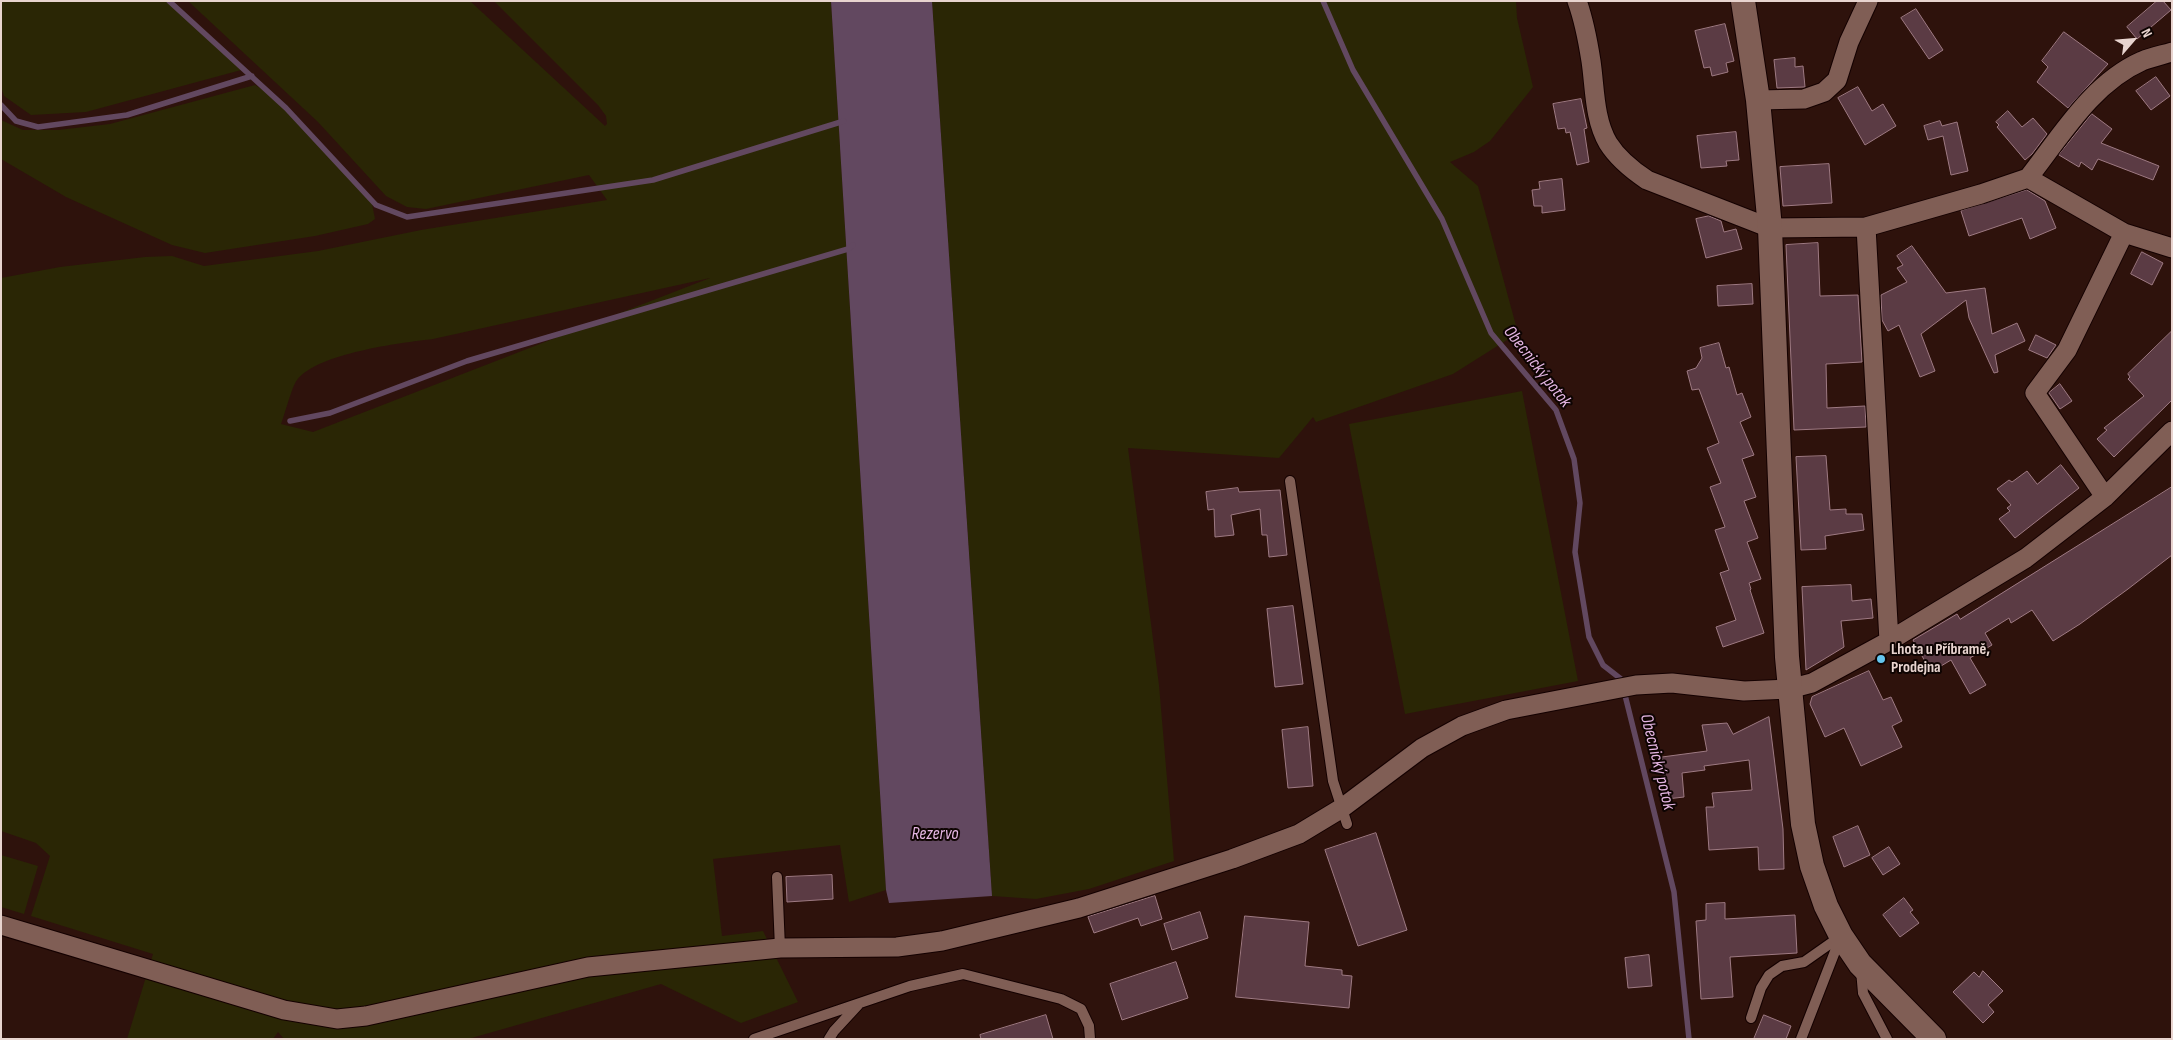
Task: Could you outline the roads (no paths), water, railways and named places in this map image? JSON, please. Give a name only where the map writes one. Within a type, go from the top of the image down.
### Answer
[{"type":"street","points":[[1577,1],[1591,58],[1600,120],[1608,143],[1618,156],[1631,170],[1647,180],[1770,228],[1866,226],[1981,194],[2028,178],[2092,96],[2115,77],[2142,61],[2172,52]]},
{"type":"street","points":[[1742,1],[1758,100],[1770,228],[1789,689],[1803,824],[1812,866],[1826,906],[1841,936],[1860,964],[1934,1039]]},
{"type":"street","points":[[1758,100],[1804,99],[1824,92],[1837,80],[1849,42],[1868,1]]},
{"type":"street","points":[[2028,178],[2124,233],[2172,248]]},
{"type":"street","points":[[1866,226],[1889,641]]},
{"type":"street","points":[[2105,497],[2035,394],[2067,350],[2124,233]]},
{"type":"street","points":[[1,925],[284,1010],[337,1019],[366,1016],[588,967],[780,948],[897,947],[942,941],[1079,908],[1232,859],[1345,816],[1422,748],[1462,726],[1506,710],[1636,684],[1672,683],[1744,691],[1789,689],[1812,683],[1889,641],[2026,558],[2105,497],[2172,431]]},
{"type":"lane","points":[[1290,481],[1333,781],[1345,816]]},
{"type":"lane","points":[[776,877],[780,948]]},
{"type":"lane","points":[[1751,1018],[1761,988],[1769,975],[1782,966],[1804,962],[1841,936]]},
{"type":"lane","points":[[1801,1039],[1841,936]]},
{"type":"lane","points":[[1860,964],[1863,993],[1887,1039]]},
{"type":"lane","points":[[755,1039],[910,986],[963,974],[1062,999],[1081,1009],[1089,1026],[1090,1039]]},
{"type":"lane","points":[[829,1039],[859,1004]]},
{"type":"water","name":"Rezervo","points":[[831,1],[932,1],[992,896],[889,903],[886,890]]},
{"type":"waterway","points":[[169,1],[286,108],[376,205],[407,217],[653,180],[844,121]]},
{"type":"waterway","name":"Obecnický potok","points":[[1323,1],[1353,70],[1442,219],[1491,333],[1556,410],[1574,459],[1580,503],[1575,552],[1589,637],[1603,665],[1621,679],[1674,892],[1689,1039]]},
{"type":"waterway","points":[[1,105],[16,121],[38,127],[127,115],[252,76]]},
{"type":"waterway","points":[[290,421],[330,413],[467,361],[848,249],[853,245]]},
{"type":"place","name":"Lhota u Příbramě, Prodejna","points":[[1881,659]]}]
